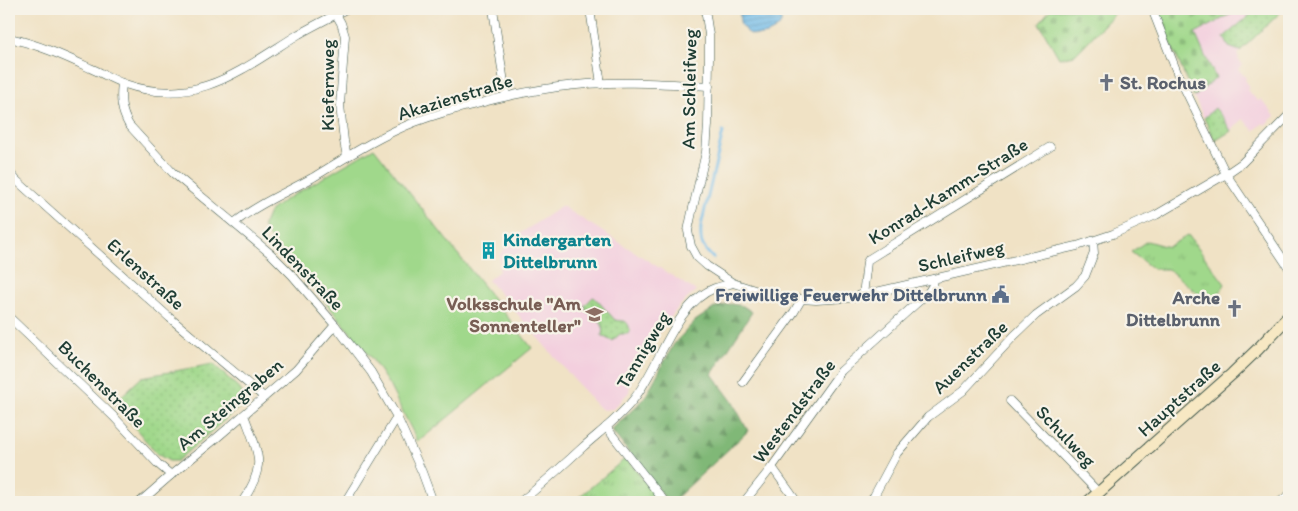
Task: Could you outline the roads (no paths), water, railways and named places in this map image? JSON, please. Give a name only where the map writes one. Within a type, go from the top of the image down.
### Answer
[{"type":"street","points":[[9,38],[35,44],[122,83],[140,88],[171,92],[208,86],[246,68],[299,34],[346,9]]},
{"type":"street","points":[[493,9],[506,96]]},
{"type":"street","points":[[590,9],[601,84]]},
{"type":"street","name":"Am Schleifweg","points":[[697,256],[691,246],[688,231],[706,152],[710,57],[705,9]]},
{"type":"street","points":[[1152,9],[1178,75],[1226,174],[1289,268]]},
{"type":"street","name":"Kiefernweg","points":[[336,14],[345,36],[340,104],[347,157]]},
{"type":"street","name":"Lindenstraße","points":[[122,83],[120,98],[124,116],[129,125],[173,173],[271,254],[335,325],[371,372],[397,417],[422,472],[433,502]]},
{"type":"street","name":"Akazienstraße","points":[[234,223],[265,202],[381,138],[414,122],[456,109],[506,96],[558,87],[652,83],[708,86]]},
{"type":"street","name":"Schleifweg","points":[[697,256],[707,266],[733,283],[767,294],[801,300],[863,295],[1077,246],[1113,234],[1156,215],[1226,174],[1242,163],[1289,115]]},
{"type":"street","name":"Konrad-Kamm-Straße","points":[[863,295],[866,262],[869,259],[1050,147]]},
{"type":"street","name":"Erlenstraße","points":[[9,172],[170,318],[264,397]]},
{"type":"street","name":"Auenstraße","points":[[869,502],[897,453],[928,417],[963,391],[1036,315],[1076,286],[1085,276],[1094,253],[1093,241]]},
{"type":"street","name":"Westendstraße","points":[[744,502],[772,467],[841,371],[928,293],[934,285],[934,279]]},
{"type":"street","name":"Tannigweg","points":[[520,502],[606,427],[632,401],[646,384],[669,337],[686,310],[699,297],[714,288],[733,283]]},
{"type":"street","points":[[743,382],[801,300]]},
{"type":"street","name":"Hauptstraße","points":[[1088,502],[1232,374],[1289,316]]},
{"type":"street","name":"Buchenstraße","points":[[9,317],[113,416],[158,464],[171,474]]},
{"type":"street","name":"Am Steingraben","points":[[140,502],[296,370],[335,325]]},
{"type":"street","name":"Schulweg","points":[[1010,401],[1099,493]]},
{"type":"street","points":[[242,502],[254,481],[258,465],[256,450],[244,414]]},
{"type":"street","points":[[345,502],[397,417]]},
{"type":"street","points":[[606,427],[665,502]]},
{"type":"street","points":[[772,467],[797,502]]},
{"type":"street","points":[[1280,502],[1289,495]]},
{"type":"water","points":[[740,9],[755,9],[771,19],[776,16],[781,19],[781,23],[771,32],[764,35],[755,35],[747,32],[741,25]]},
{"type":"waterway","points":[[713,258],[702,244],[701,226],[723,132]]},
{"type":"place","name":"St. Rochus","points":[[1106,82]]},
{"type":"place","name":"Kindergarten Dittelbrunn","points":[[489,250]]},
{"type":"place","name":"Freiwillige Feuerwehr Dittelbrunn","points":[[1001,294]]},
{"type":"place","name":"Arche Dittelbrunn","points":[[1234,308]]},
{"type":"place","name":"Volksschule \"Am Sonnenteller\"","points":[[595,314]]}]
